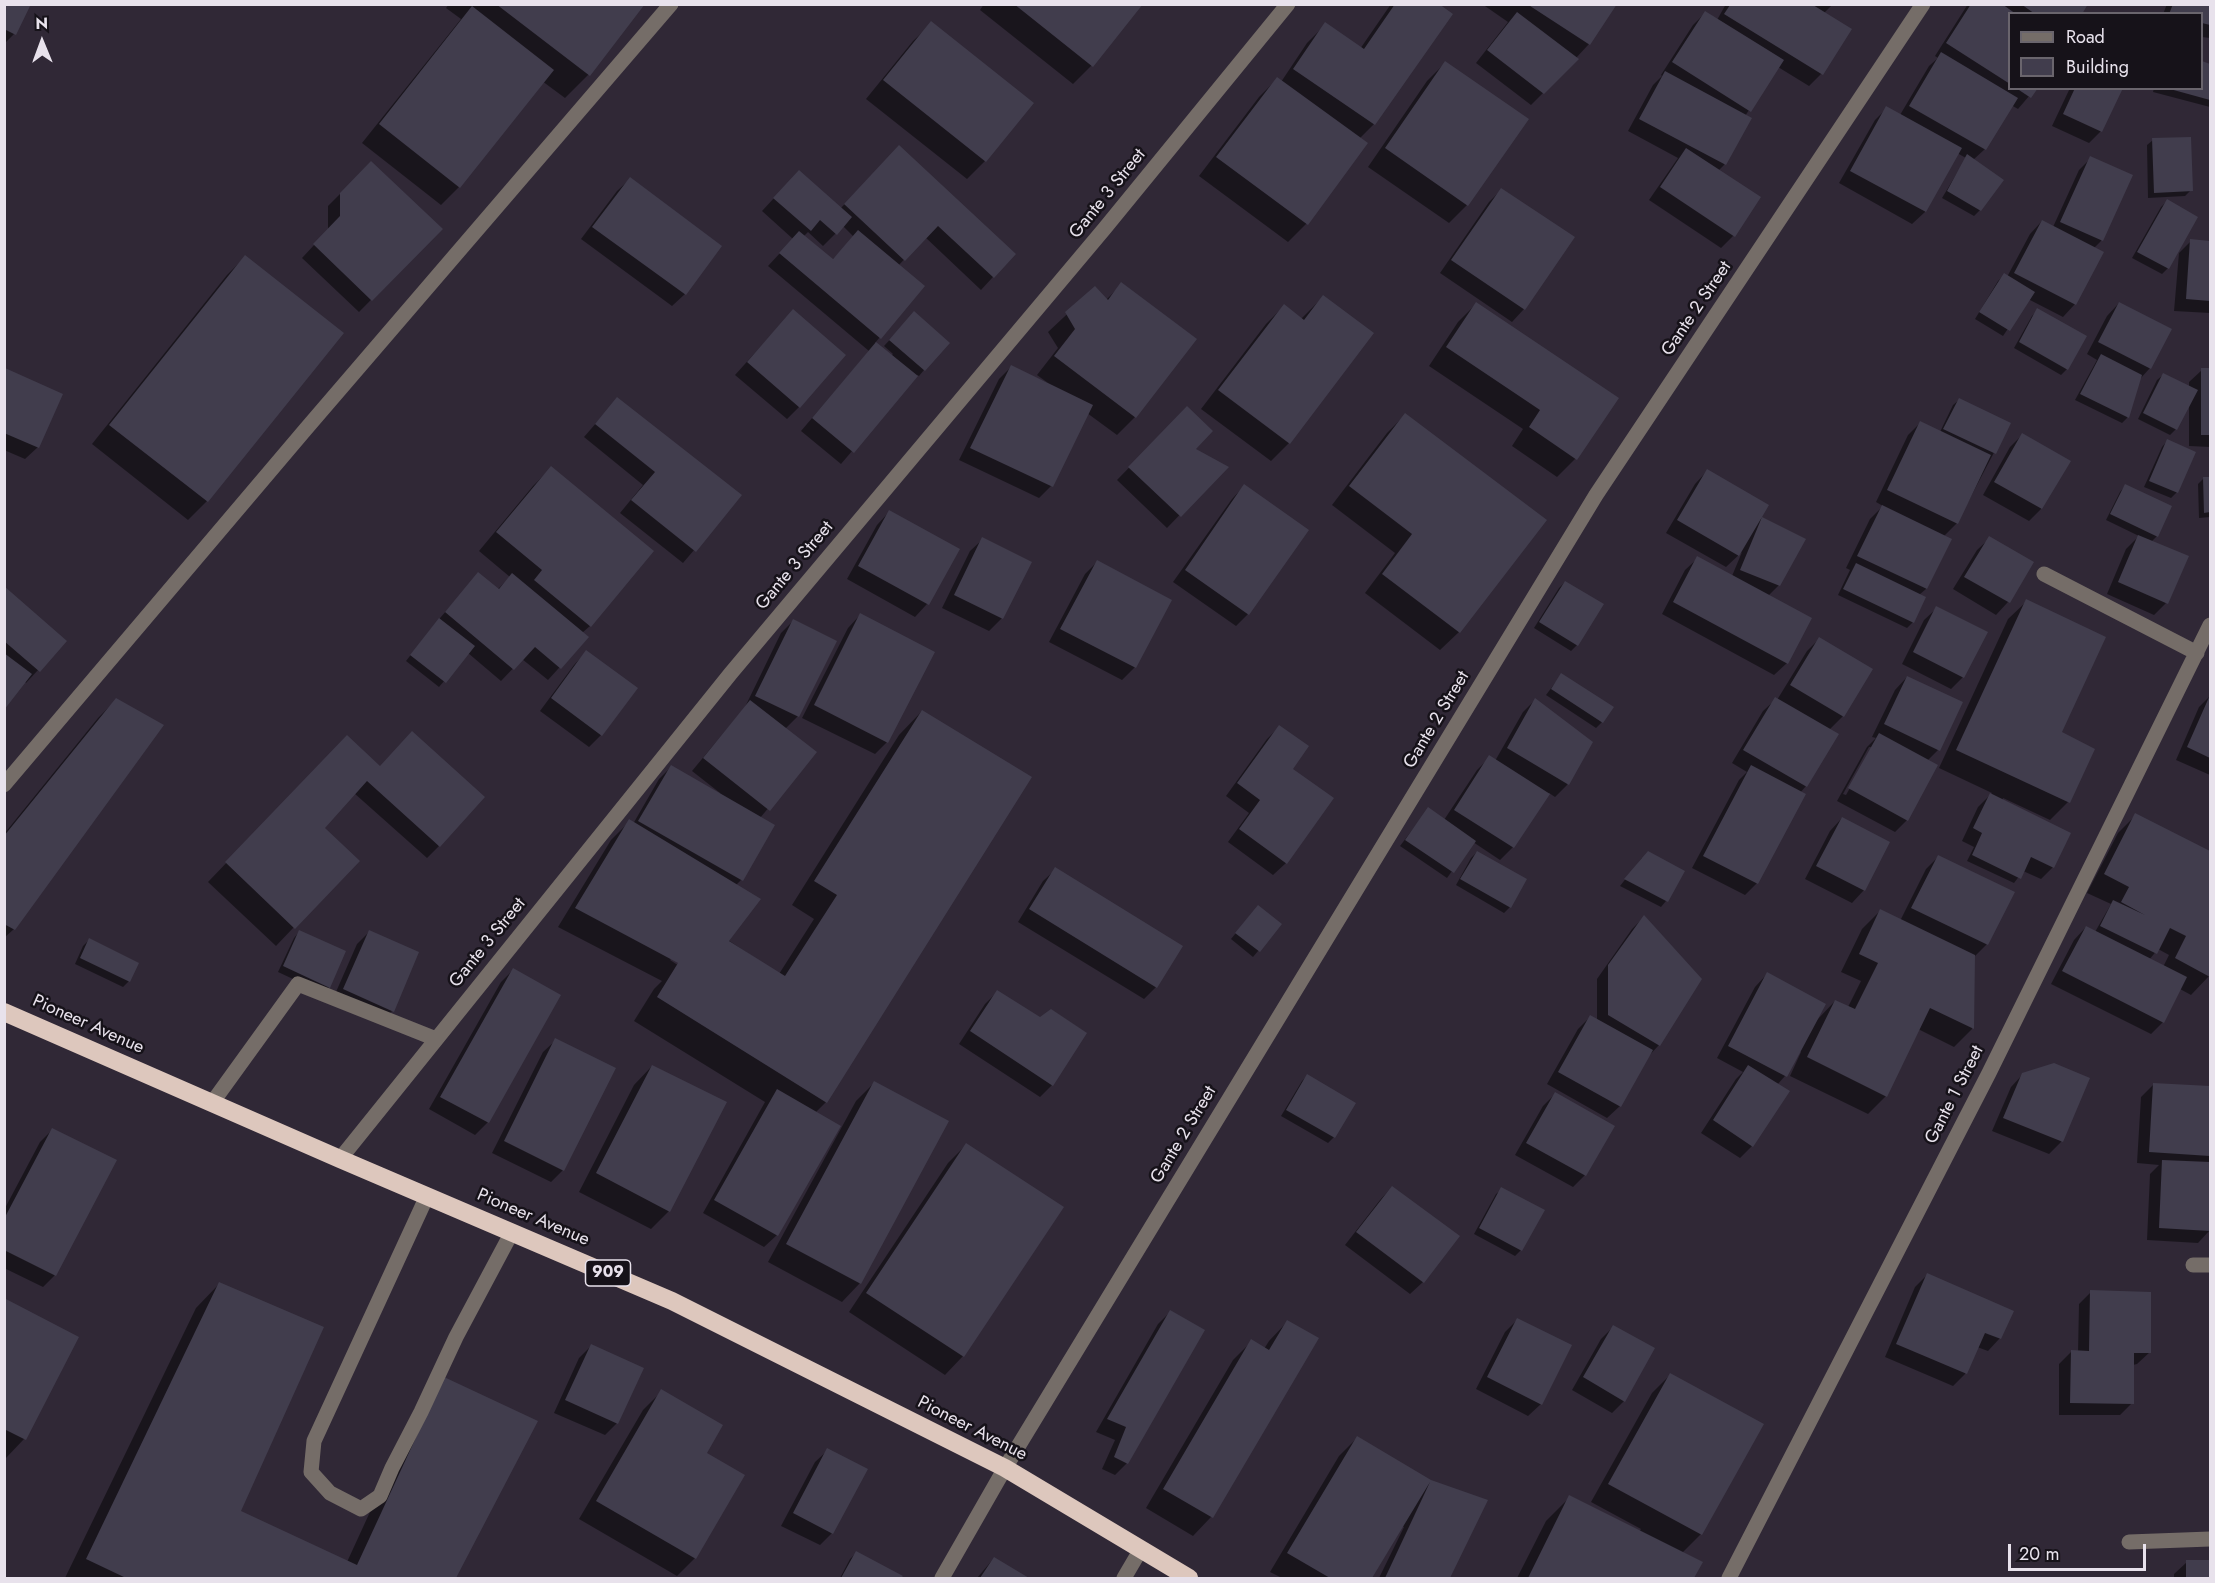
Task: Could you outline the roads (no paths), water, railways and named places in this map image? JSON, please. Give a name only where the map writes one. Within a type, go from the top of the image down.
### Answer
[{"type":"highway","name":"Pioneer Avenue","points":[[4,1011],[340,1159],[672,1300],[1005,1468],[1189,1578]]},
{"type":"street","points":[[4,784],[671,4]]},
{"type":"street","name":"Gante 3 Street","points":[[340,1159],[730,673],[1105,228],[1288,4]]},
{"type":"street","name":"Gante 2 Street","points":[[942,1578],[1005,1468],[1596,495],[1923,4]]},
{"type":"street","points":[[2044,574],[2197,653]]},
{"type":"street","name":"Gante 1 Street","points":[[1729,1578],[1989,1073],[2211,625]]},
{"type":"street","points":[[212,1103],[298,984],[436,1039]]},
{"type":"street","points":[[428,1196],[314,1442],[311,1472],[330,1493],[361,1509],[380,1496],[456,1337],[512,1232]]},
{"type":"street","points":[[2193,1265],[2211,1265]]},
{"type":"street","points":[[2129,1542],[2211,1539]]},
{"type":"street","points":[[1124,1578],[1141,1549]]}]
